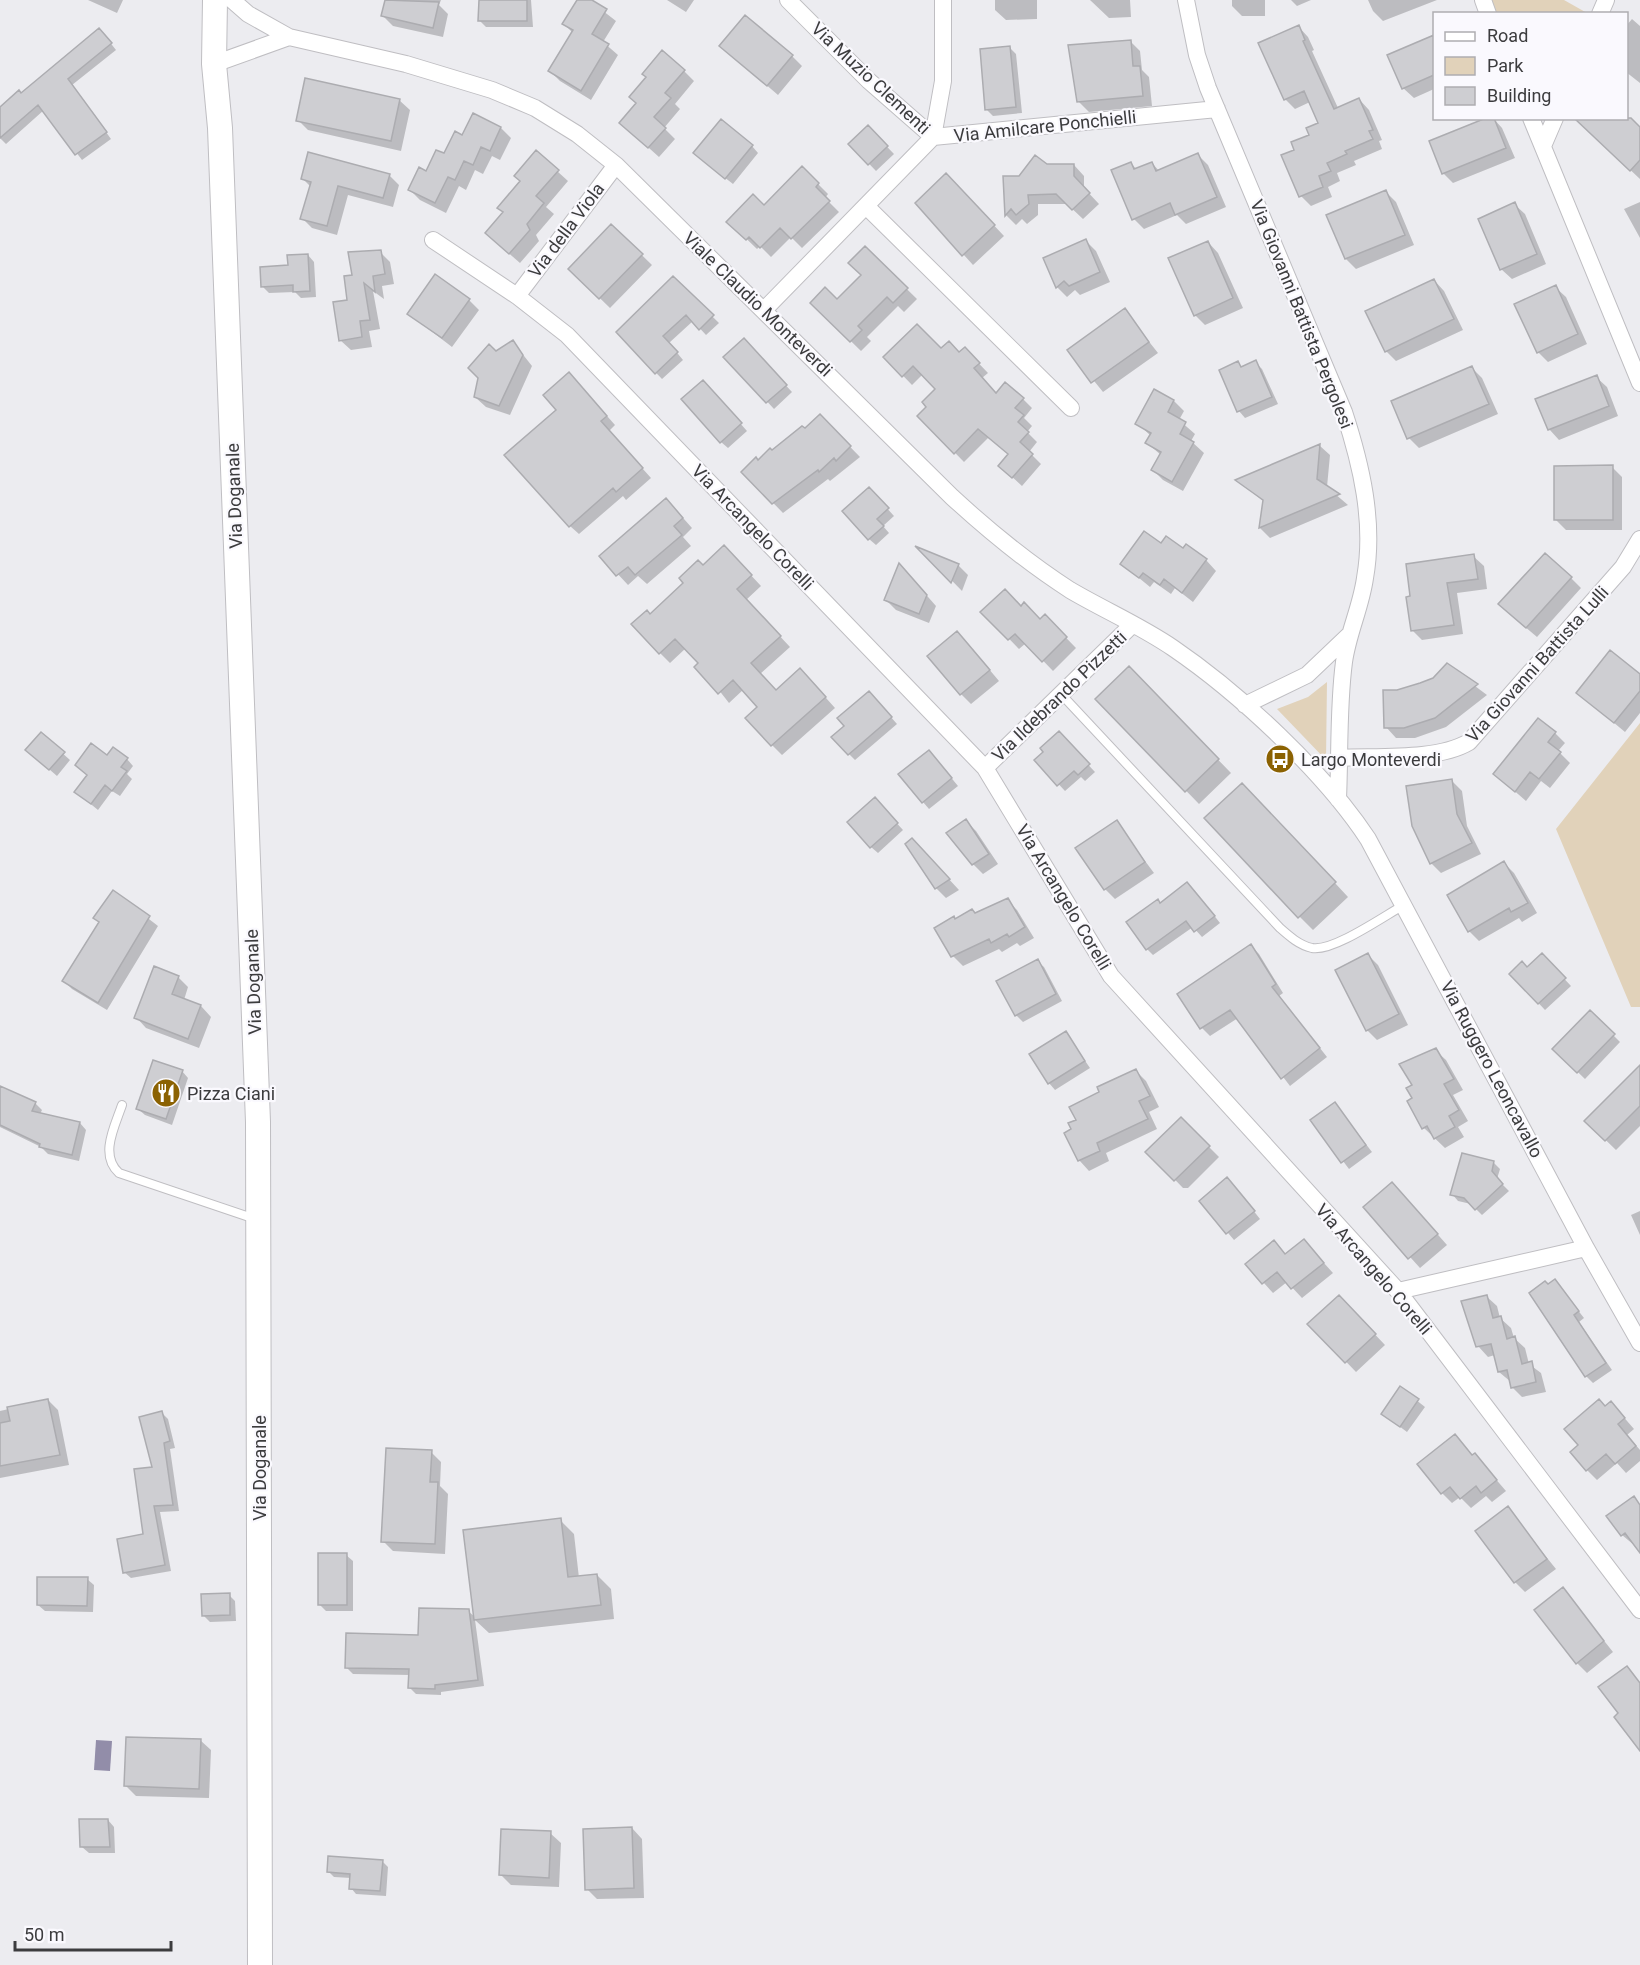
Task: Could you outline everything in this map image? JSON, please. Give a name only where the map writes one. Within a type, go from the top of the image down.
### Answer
[{"type":"main road","name":"Via Doganale","points":[[221,4],[214,64],[220,128],[253,991],[258,1220],[260,1965]]},
{"type":"street","name":"Via Muzio Clementi","points":[[788,0],[876,87],[933,137]]},
{"type":"street","name":"Via Muzio Clementi","points":[[933,137],[943,81],[943,0]]},
{"type":"street","name":"Via Giovanni Battista Pergolesi","points":[[1186,0],[1197,55],[1217,109],[1344,412],[1355,447],[1367,510],[1368,549],[1362,592],[1348,636],[1343,677],[1338,799]]},
{"type":"street","name":"Viale Claudio Monteverdi","points":[[221,4],[229,10],[248,14],[289,37],[406,64],[509,97],[563,125],[616,165],[765,309],[952,497],[992,532],[1070,589],[1179,652],[1245,705],[1338,799]]},
{"type":"street","points":[[214,64],[289,37]]},
{"type":"street","name":"Via Amilcare Ponchielli","points":[[765,309],[933,137],[1217,109]]},
{"type":"street","points":[[1532,120],[1640,383]]},
{"type":"street","points":[[1543,146],[1554,120]]},
{"type":"street","name":"Via della Viola","points":[[517,296],[616,165]]},
{"type":"street","points":[[866,206],[1071,408]]},
{"type":"street","name":"Via Arcangelo Corelli","points":[[433,240],[517,296],[554,324],[583,351],[985,768],[1111,976],[1398,1291],[1640,1610]]},
{"type":"street","name":"Via Giovanni Battista Lulli","points":[[1339,758],[1438,753],[1454,750],[1469,742],[1623,567],[1640,539]]},
{"type":"street","name":"Via Ildebrando Pizzetti","points":[[985,768],[1133,624]]},
{"type":"street","points":[[1245,705],[1307,675],[1348,636]]},
{"type":"street","name":"Via Ruggero Leoncavallo","points":[[1338,799],[1368,838],[1586,1248],[1640,1343]]},
{"type":"street","points":[[1398,1291],[1586,1248]]},
{"type":"lane","points":[[1061,694],[1280,928],[1298,942],[1310,947],[1325,947],[1404,905]]},
{"type":"lane","points":[[122,1105],[109,1150],[111,1164],[119,1173],[258,1220]]},
{"type":"green space","points":[[1491,0],[1564,0],[1585,12],[1496,12]]},
{"type":"green space","points":[[1327,682],[1326,760],[1277,709],[1308,697]]},
{"type":"green space","points":[[1640,723],[1640,1007],[1631,1007],[1556,829]]},
{"type":"shaded area","points":[[96,1740],[112,1741],[110,1771],[94,1770]]},
{"type":"building","points":[[385,0],[439,2],[433,28],[381,16]]},
{"type":"building","points":[[479,0],[527,0],[527,21],[478,21]]},
{"type":"building","points":[[577,0],[592,0],[607,9],[592,34],[609,44],[581,91],[548,71],[573,30],[562,24]]},
{"type":"building","points":[[745,15],[793,55],[767,86],[719,46]]},
{"type":"building","points":[[1299,25],[1305,40],[1303,41],[1334,109],[1359,98],[1373,130],[1369,131],[1373,139],[1345,151],[1347,154],[1327,163],[1331,171],[1319,176],[1323,187],[1299,197],[1281,155],[1294,150],[1291,142],[1309,135],[1306,128],[1318,123],[1304,91],[1284,100],[1258,43]]},
{"type":"building","points":[[99,28],[112,43],[68,79],[107,132],[75,155],[38,105],[0,138],[0,107],[19,90],[21,93]]},
{"type":"building","points":[[1433,35],[1433,75],[1402,89],[1387,55]]},
{"type":"building","points":[[1131,40],[1133,66],[1140,66],[1143,96],[1077,102],[1068,45]]},
{"type":"building","points":[[1010,46],[1016,107],[985,110],[980,49]]},
{"type":"building","points":[[662,50],[685,70],[665,93],[671,98],[654,117],[666,128],[648,148],[619,123],[636,103],[629,97],[646,77],[642,74]]},
{"type":"building","points":[[305,78],[400,99],[391,141],[296,121]]},
{"type":"building","points":[[473,113],[501,127],[490,151],[481,147],[473,165],[464,161],[455,180],[448,177],[435,203],[408,190],[419,167],[426,171],[436,150],[444,153],[455,131],[462,135]]},
{"type":"building","points":[[1631,118],[1640,127],[1640,160],[1630,171],[1576,120],[1628,120]]},
{"type":"building","points":[[721,119],[753,145],[725,179],[693,153]]},
{"type":"building","points":[[1481,120],[1495,120],[1506,148],[1442,174],[1429,141]]},
{"type":"building","points":[[868,125],[888,146],[868,165],[848,144]]},
{"type":"building","points":[[536,150],[559,170],[536,196],[544,203],[527,224],[530,230],[509,254],[485,233],[503,212],[497,208],[520,181],[514,176]]},
{"type":"building","points":[[308,152],[390,174],[383,198],[338,186],[327,226],[300,219],[311,182],[301,179]]},
{"type":"building","points":[[1198,153],[1217,197],[1175,215],[1170,203],[1132,220],[1111,170],[1131,162],[1134,169],[1152,162],[1156,171]]},
{"type":"building","points":[[1035,155],[1047,164],[1074,164],[1074,176],[1090,193],[1072,210],[1056,194],[1028,195],[1029,204],[1016,215],[1011,209],[1005,216],[1003,176],[1019,176]]},
{"type":"building","points":[[802,166],[819,183],[816,187],[830,201],[791,239],[780,228],[760,248],[749,237],[746,240],[726,222],[753,194],[764,205]]},
{"type":"building","points":[[946,173],[995,225],[962,256],[915,203]]},
{"type":"building","points":[[1386,190],[1405,235],[1345,259],[1326,215]]},
{"type":"building","points":[[1515,202],[1537,254],[1500,270],[1478,219]]},
{"type":"building","points":[[611,224],[643,254],[599,299],[568,269]]},
{"type":"building","points":[[1086,239],[1100,272],[1069,286],[1064,281],[1056,288],[1043,258]]},
{"type":"building","points":[[1208,241],[1233,298],[1194,316],[1168,258]]},
{"type":"building","points":[[865,246],[908,288],[893,303],[887,297],[858,326],[862,330],[850,342],[810,303],[825,287],[837,299],[861,275],[848,263]]},
{"type":"building","points":[[381,250],[385,274],[373,276],[375,292],[364,283],[370,320],[360,321],[362,337],[339,341],[333,302],[347,300],[344,276],[352,275],[348,252]]},
{"type":"building","points":[[308,254],[310,291],[293,292],[293,285],[261,287],[260,267],[288,265],[287,255]]},
{"type":"building","points":[[435,274],[470,299],[442,338],[407,314]]},
{"type":"building","points":[[673,276],[714,315],[699,330],[686,315],[663,336],[678,352],[655,374],[616,332]]},
{"type":"building","points":[[1434,279],[1454,319],[1385,352],[1365,311]]},
{"type":"building","points":[[1556,285],[1578,334],[1537,353],[1514,304]]},
{"type":"building","points":[[1125,308],[1149,342],[1091,383],[1067,350]]},
{"type":"building","points":[[917,324],[941,348],[949,341],[959,352],[965,347],[980,363],[974,368],[996,393],[1005,382],[1024,398],[1015,408],[1024,415],[1018,422],[1029,432],[1020,442],[1033,454],[1012,478],[998,466],[1008,454],[978,429],[954,454],[917,416],[926,407],[922,402],[935,389],[913,366],[902,377],[883,357]]},
{"type":"building","points":[[744,338],[787,385],[766,403],[723,357]]},
{"type":"building","points":[[513,340],[523,355],[499,406],[474,397],[478,378],[468,368],[489,344],[496,351]]},
{"type":"building","points":[[1256,360],[1272,397],[1237,412],[1219,370],[1238,361],[1241,367]]},
{"type":"building","points":[[1472,366],[1489,404],[1407,439],[1391,401]]},
{"type":"building","points":[[569,372],[607,416],[601,421],[643,468],[616,492],[613,488],[569,527],[504,455],[556,410],[543,395]]},
{"type":"building","points":[[1597,375],[1609,406],[1548,430],[1535,399]]},
{"type":"building","points":[[703,380],[742,423],[720,443],[681,399]]},
{"type":"building","points":[[1154,389],[1174,400],[1168,412],[1186,422],[1180,434],[1194,442],[1172,482],[1151,470],[1161,452],[1145,443],[1151,433],[1135,424]]},
{"type":"building","points":[[820,414],[851,446],[836,461],[834,458],[819,472],[818,470],[772,504],[741,472],[756,457],[758,460],[770,448],[772,450],[802,426],[805,428]]},
{"type":"building","points":[[1320,444],[1317,479],[1340,494],[1259,528],[1263,500],[1235,480]]},
{"type":"building","points":[[1613,465],[1613,520],[1554,520],[1554,466]]},
{"type":"building","points":[[869,487],[889,508],[877,519],[884,526],[868,540],[842,511]]},
{"type":"building","points":[[666,498],[683,518],[674,526],[682,535],[635,575],[628,567],[616,576],[599,556]]},
{"type":"building","points":[[1144,531],[1161,543],[1166,536],[1183,548],[1186,544],[1207,559],[1182,593],[1164,579],[1160,585],[1143,573],[1139,578],[1120,564]]},
{"type":"building","points":[[724,545],[752,575],[737,589],[781,636],[751,663],[776,690],[800,668],[826,697],[771,746],[745,718],[757,707],[733,680],[718,694],[694,667],[698,663],[675,639],[659,654],[631,624],[647,610],[650,614],[683,583],[679,578],[698,560],[703,565]]},
{"type":"building","points":[[915,546],[959,564],[951,583]]},
{"type":"building","points":[[1545,553],[1572,577],[1526,628],[1498,604]]},
{"type":"building","points":[[1474,554],[1478,579],[1447,583],[1454,625],[1411,631],[1406,597],[1410,596],[1406,564]]},
{"type":"building","points":[[899,563],[927,595],[919,614],[884,600]]},
{"type":"building","points":[[1005,589],[1021,606],[1024,602],[1040,619],[1045,614],[1067,637],[1042,662],[1015,634],[1008,640],[980,612]]},
{"type":"building","points":[[957,631],[990,670],[960,695],[927,656]]},
{"type":"building","points":[[1610,650],[1640,674],[1640,691],[1614,723],[1576,693]]},
{"type":"building","points":[[1447,663],[1478,684],[1435,718],[1404,728],[1384,728],[1383,690],[1397,690],[1433,678]]},
{"type":"building","points":[[1129,666],[1219,759],[1185,792],[1095,699]]},
{"type":"building","points":[[869,691],[892,717],[848,755],[831,737],[844,726],[837,718]]},
{"type":"building","points":[[1538,718],[1556,732],[1548,742],[1561,752],[1539,779],[1530,772],[1515,792],[1493,774]]},
{"type":"building","points":[[1059,731],[1090,764],[1078,775],[1074,771],[1057,786],[1034,760],[1043,752],[1040,748]]},
{"type":"building","points":[[41,732],[65,752],[49,770],[25,750]]},
{"type":"building","points":[[91,743],[107,755],[113,747],[128,758],[121,767],[127,771],[112,791],[105,785],[91,804],[74,792],[87,775],[75,765]]},
{"type":"building","points":[[929,750],[952,778],[922,803],[898,774]]},
{"type":"building","points":[[1452,779],[1457,814],[1472,843],[1430,864],[1412,826],[1406,786]]},
{"type":"building","points":[[1242,783],[1336,882],[1298,918],[1204,818]]},
{"type":"building","points":[[875,797],[898,823],[870,848],[847,822]]},
{"type":"building","points":[[966,819],[989,854],[972,865],[946,833]]},
{"type":"building","points":[[1117,820],[1145,862],[1104,890],[1075,848]]},
{"type":"building","points":[[912,838],[950,879],[935,889],[905,844]]},
{"type":"building","points":[[1504,861],[1528,903],[1511,912],[1509,908],[1468,932],[1447,895]]},
{"type":"building","points":[[1187,882],[1215,916],[1194,932],[1186,921],[1146,950],[1126,922],[1158,899],[1160,903]]},
{"type":"building","points":[[113,890],[150,916],[98,1003],[62,981],[99,922],[93,918]]},
{"type":"building","points":[[1008,898],[1025,927],[1009,937],[1007,934],[991,943],[989,939],[951,957],[934,928],[954,916],[955,919],[972,909],[975,913]]},
{"type":"building","points":[[1251,944],[1276,984],[1272,987],[1320,1048],[1281,1079],[1230,1010],[1200,1029],[1177,994]]},
{"type":"building","points":[[1368,953],[1399,1014],[1366,1031],[1335,970]]},
{"type":"building","points":[[1542,953],[1566,978],[1538,1004],[1509,974],[1522,961],[1527,967]]},
{"type":"building","points":[[1038,959],[1056,994],[1015,1016],[996,981]]},
{"type":"building","points":[[154,966],[179,976],[172,994],[201,1005],[188,1039],[134,1018]]},
{"type":"building","points":[[1590,1010],[1615,1034],[1577,1073],[1552,1049]]},
{"type":"building","points":[[1066,1031],[1085,1061],[1048,1084],[1029,1054]]},
{"type":"building","points":[[1436,1048],[1454,1079],[1444,1084],[1459,1110],[1449,1116],[1455,1127],[1434,1139],[1427,1126],[1422,1129],[1407,1101],[1412,1098],[1406,1088],[1412,1085],[1399,1064]]},
{"type":"building","points":[[153,1060],[183,1070],[166,1119],[136,1109]]},
{"type":"building","points":[[1640,1065],[1640,1106],[1605,1141],[1584,1121]]},
{"type":"building","points":[[1136,1069],[1150,1096],[1139,1101],[1148,1119],[1097,1143],[1100,1151],[1078,1161],[1064,1133],[1071,1129],[1068,1123],[1076,1120],[1069,1107],[1099,1092],[1097,1087]]},
{"type":"building","points":[[0,1086],[36,1102],[32,1111],[80,1122],[72,1155],[39,1147],[40,1144],[0,1125]]},
{"type":"building","points":[[1335,1102],[1366,1145],[1341,1163],[1310,1120]]},
{"type":"building","points":[[1181,1117],[1210,1146],[1174,1181],[1145,1152]]},
{"type":"building","points":[[1462,1153],[1494,1161],[1492,1171],[1503,1184],[1475,1210],[1464,1198],[1450,1195]]},
{"type":"building","points":[[1227,1177],[1255,1211],[1226,1234],[1199,1201]]},
{"type":"building","points":[[1392,1182],[1438,1234],[1408,1259],[1363,1207]]},
{"type":"building","points":[[1304,1239],[1324,1263],[1291,1289],[1277,1272],[1262,1284],[1245,1264],[1274,1240],[1285,1254]]},
{"type":"building","points":[[1555,1279],[1579,1311],[1574,1315],[1606,1363],[1585,1377],[1529,1293],[1545,1281],[1548,1284]]},
{"type":"building","points":[[1339,1295],[1376,1334],[1345,1363],[1307,1324]]},
{"type":"building","points":[[1487,1295],[1493,1318],[1501,1316],[1507,1339],[1515,1336],[1522,1364],[1532,1361],[1536,1382],[1511,1388],[1507,1370],[1498,1372],[1491,1344],[1476,1347],[1461,1301]]},
{"type":"building","points":[[1400,1386],[1419,1399],[1400,1427],[1381,1414]]},
{"type":"building","points":[[48,1399],[60,1455],[0,1466],[0,1423],[10,1421],[7,1407]]},
{"type":"building","points":[[1599,1399],[1605,1406],[1611,1401],[1625,1418],[1618,1424],[1636,1446],[1615,1464],[1606,1454],[1586,1471],[1570,1452],[1578,1445],[1564,1429]]},
{"type":"building","points":[[162,1411],[170,1441],[164,1443],[173,1505],[154,1506],[165,1565],[123,1573],[117,1539],[143,1534],[134,1469],[152,1467],[139,1417]]},
{"type":"building","points":[[1455,1434],[1472,1455],[1475,1453],[1497,1480],[1481,1493],[1476,1486],[1460,1499],[1450,1487],[1441,1494],[1417,1464]]},
{"type":"building","points":[[386,1448],[432,1450],[430,1482],[438,1482],[435,1544],[381,1542]]},
{"type":"building","points":[[1634,1496],[1640,1505],[1640,1553],[1625,1533],[1621,1536],[1606,1516]]},
{"type":"building","points":[[1508,1506],[1547,1559],[1514,1583],[1475,1531]]},
{"type":"building","points":[[561,1518],[568,1577],[597,1574],[601,1605],[474,1620],[463,1530]]},
{"type":"building","points":[[318,1553],[347,1553],[347,1605],[318,1605]]},
{"type":"building","points":[[37,1577],[88,1577],[87,1606],[37,1605]]},
{"type":"building","points":[[1563,1587],[1604,1641],[1576,1664],[1534,1610]]},
{"type":"building","points":[[230,1593],[230,1615],[202,1616],[201,1594]]},
{"type":"building","points":[[419,1608],[469,1609],[478,1680],[435,1685],[435,1689],[408,1688],[409,1669],[345,1668],[346,1633],[418,1635]]},
{"type":"building","points":[[1627,1666],[1640,1683],[1640,1751],[1614,1717],[1618,1713],[1598,1687]]},
{"type":"building","points":[[126,1737],[201,1739],[199,1789],[124,1786]]},
{"type":"building","points":[[79,1819],[108,1819],[110,1847],[80,1847]]},
{"type":"building","points":[[632,1827],[634,1888],[585,1890],[583,1829]]},
{"type":"building","points":[[501,1829],[551,1831],[549,1878],[499,1875]]},
{"type":"building","points":[[328,1856],[383,1860],[380,1891],[349,1889],[350,1874],[327,1872]]},
{"type":"place","name":"Largo Monteverdi","points":[[1280,759]]},
{"type":"place","name":"Pizza Ciani","points":[[166,1093]]}]
